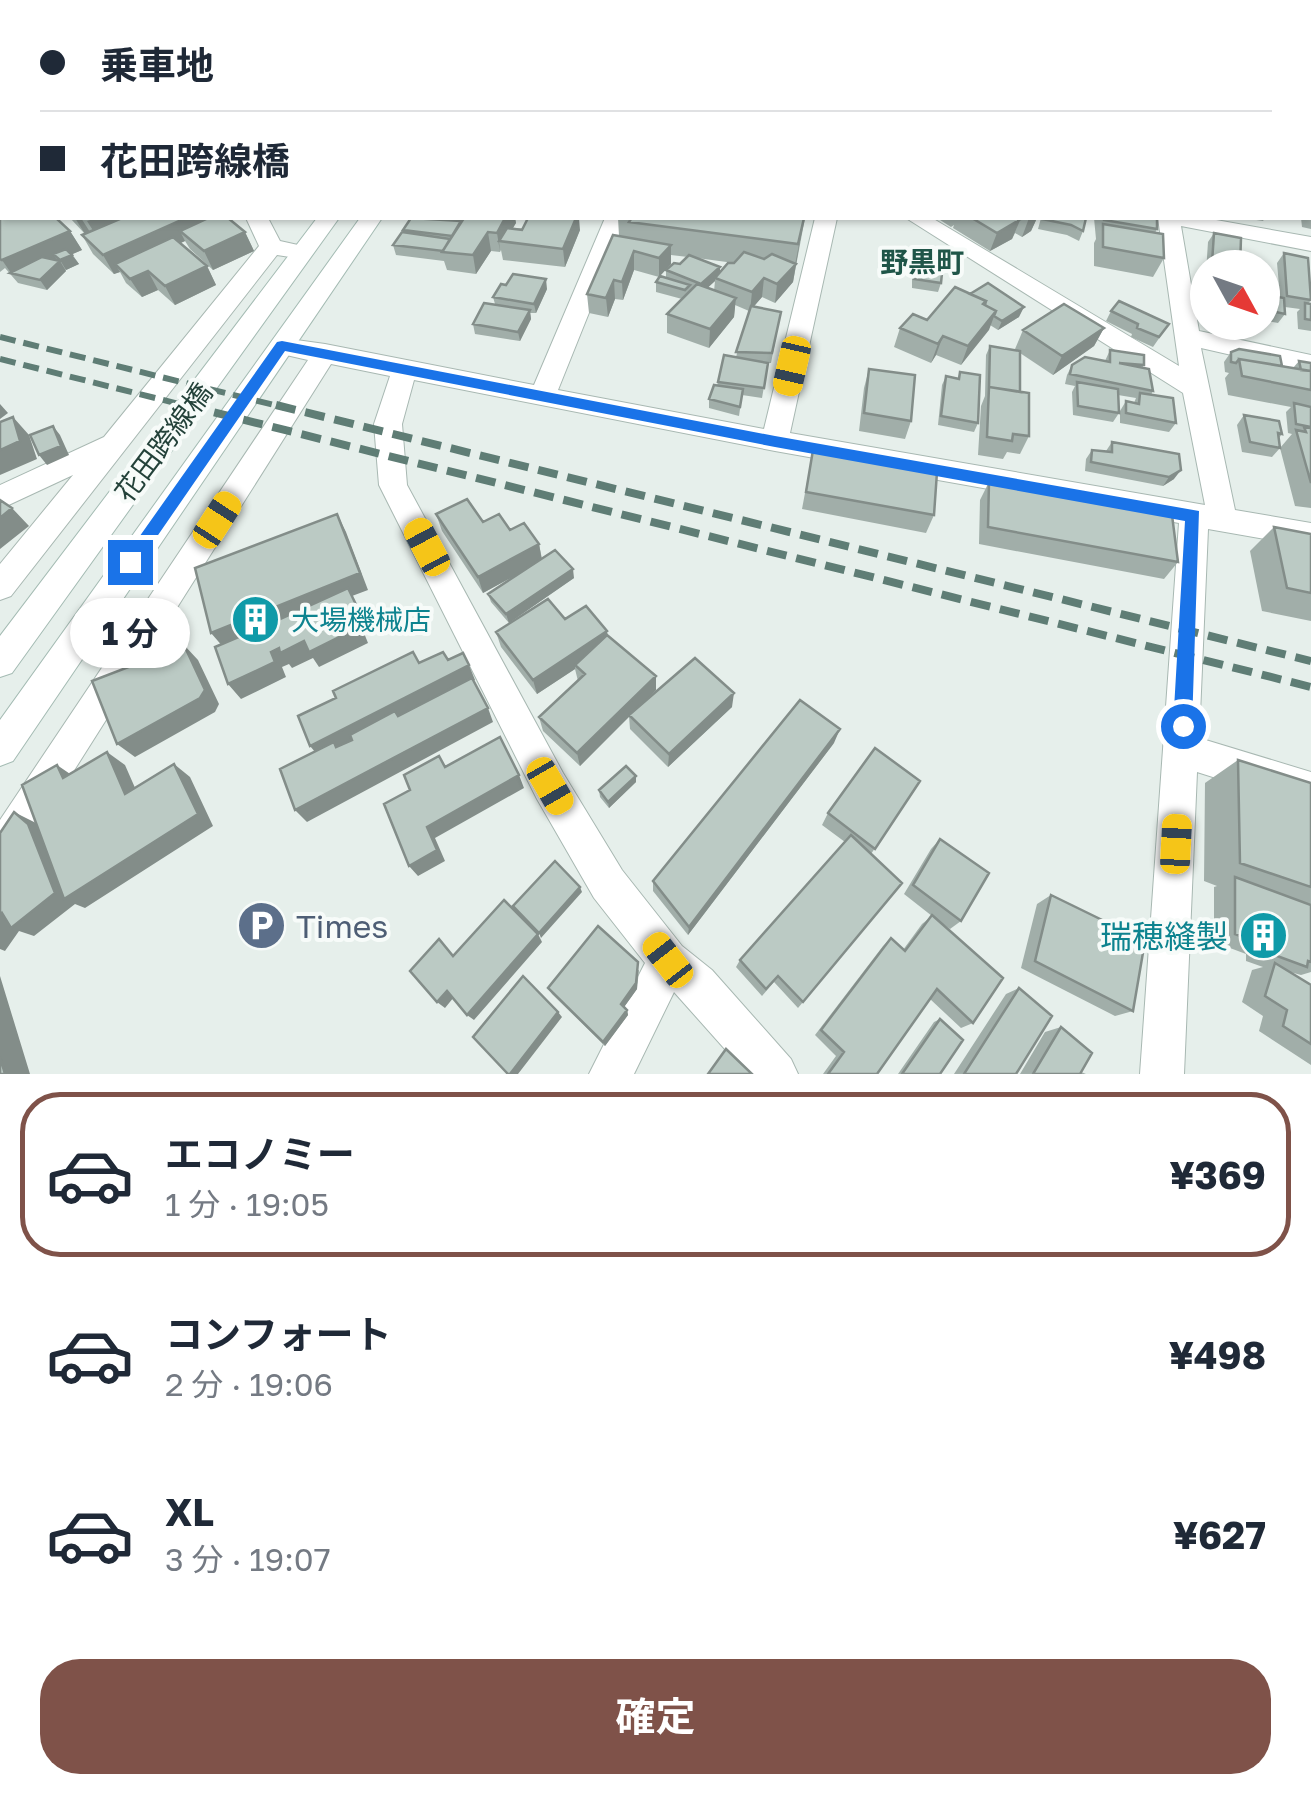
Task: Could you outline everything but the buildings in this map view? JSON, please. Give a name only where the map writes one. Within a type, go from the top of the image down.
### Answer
[{"type":"street","points":[[258,220],[271,247]]},
{"type":"street","name":"花田跨線橋","points":[[0,662],[327,220]]},
{"type":"street","name":"花田跨線橋","points":[[0,749],[371,220]]},
{"type":"street","points":[[542,397],[615,220]]},
{"type":"street","points":[[775,441],[826,220]]},
{"type":"street","points":[[921,220],[1195,388]]},
{"type":"street","points":[[1162,1074],[1181,750],[1208,518],[1171,220]]},
{"type":"street","points":[[1182,220],[1311,244]]},
{"type":"street","points":[[271,247],[303,252]]},
{"type":"street","points":[[0,587],[271,247]]},
{"type":"street","points":[[1188,337],[1311,364]]},
{"type":"street","points":[[282,346],[775,441],[1311,536]]},
{"type":"street","points":[[0,854],[325,353]]},
{"type":"street","points":[[404,368],[388,424],[392,485],[565,812],[608,884],[668,960],[697,984],[776,1074]]},
{"type":"street","points":[[0,498],[115,442]]},
{"type":"street","points":[[1181,750],[1311,790]]},
{"type":"street","points":[[610,1074],[668,960]]},
{"type":"railway","points":[[0,337],[286,408]]},
{"type":"railway","points":[[0,359],[195,408]]},
{"type":"railway","points":[[185,405],[1311,687]]},
{"type":"railway","points":[[276,405],[1311,661]]},
{"type":"place","name":"大場機械店","points":[[256,619]]},
{"type":"place","name":"Times","points":[[261,926]]},
{"type":"place","name":"瑞穂縫製","points":[[1263,936]]},
{"type":"district","name":"野黒町","points":[[922,261]]},
{"type":"route","points":[[130,562],[282,346],[775,441],[1194,516],[1183,726]]}]
